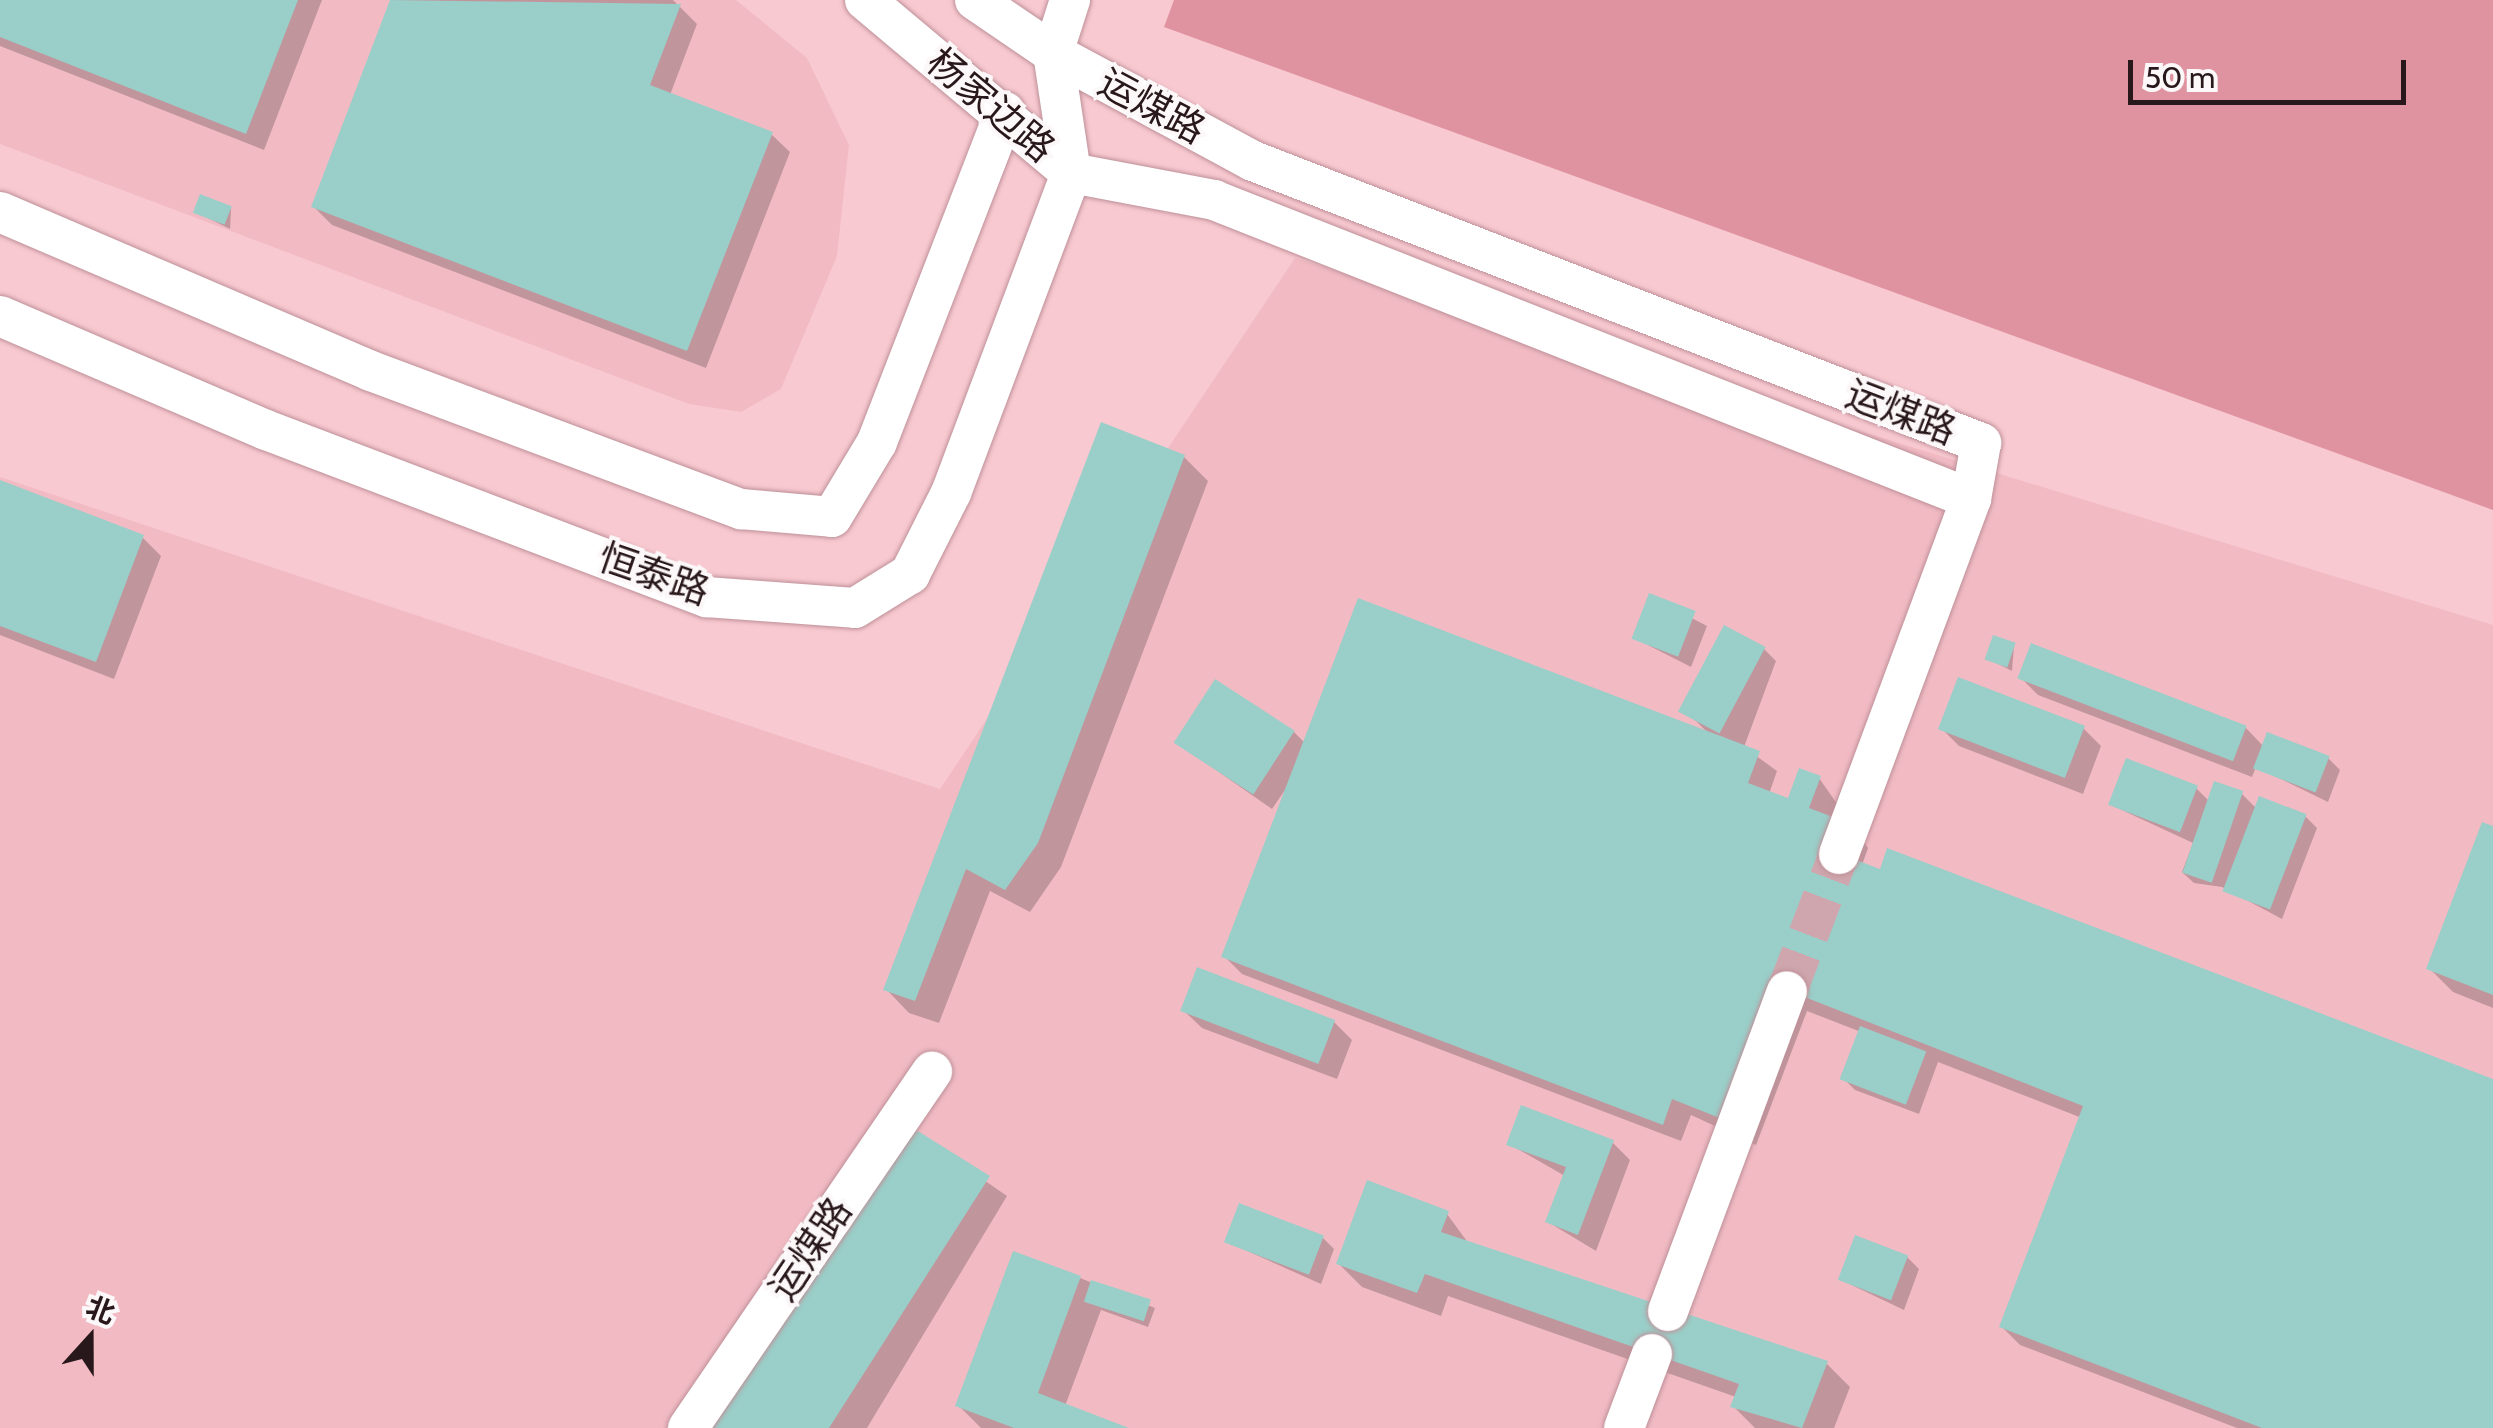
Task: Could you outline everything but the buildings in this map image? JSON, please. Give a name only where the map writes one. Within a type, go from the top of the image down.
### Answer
[{"type":"street","name":"杨家边路","points":[[864,0],[1005,112],[1071,173]]},
{"type":"street","name":"杨家边路","points":[[975,0],[1053,53]]},
{"type":"street","points":[[1070,0],[1053,53],[1071,173]]},
{"type":"street","name":"运煤路","points":[[1053,53],[1253,160],[1981,444],[1971,499],[1214,200],[1071,173]]},
{"type":"street","points":[[0,212],[370,371],[741,509],[832,517],[877,442],[1005,112]]},
{"type":"street","name":"恒泰路","points":[[0,316],[266,430],[706,597],[855,608],[910,574],[934,526],[1071,173]]},
{"type":"street","points":[[1839,854],[1971,499]]},
{"type":"street","points":[[1668,1311],[1788,991]]},
{"type":"street","name":"运煤路","points":[[688,1428],[932,1071]]},
{"type":"street","points":[[1624,1428],[1652,1354]]},
{"type":"shaded area","points":[[0,0],[736,0],[807,58],[849,145],[837,256],[781,389],[741,412],[689,404],[0,144]]},
{"type":"shaded area","points":[[1174,0],[2493,0],[2493,510],[1164,27]]},
{"type":"shaded area","points":[[1295,258],[2493,625],[2493,1428],[0,1428],[0,477],[940,789]]},
{"type":"tunnel","points":[[1787,991],[1839,854]]}]
